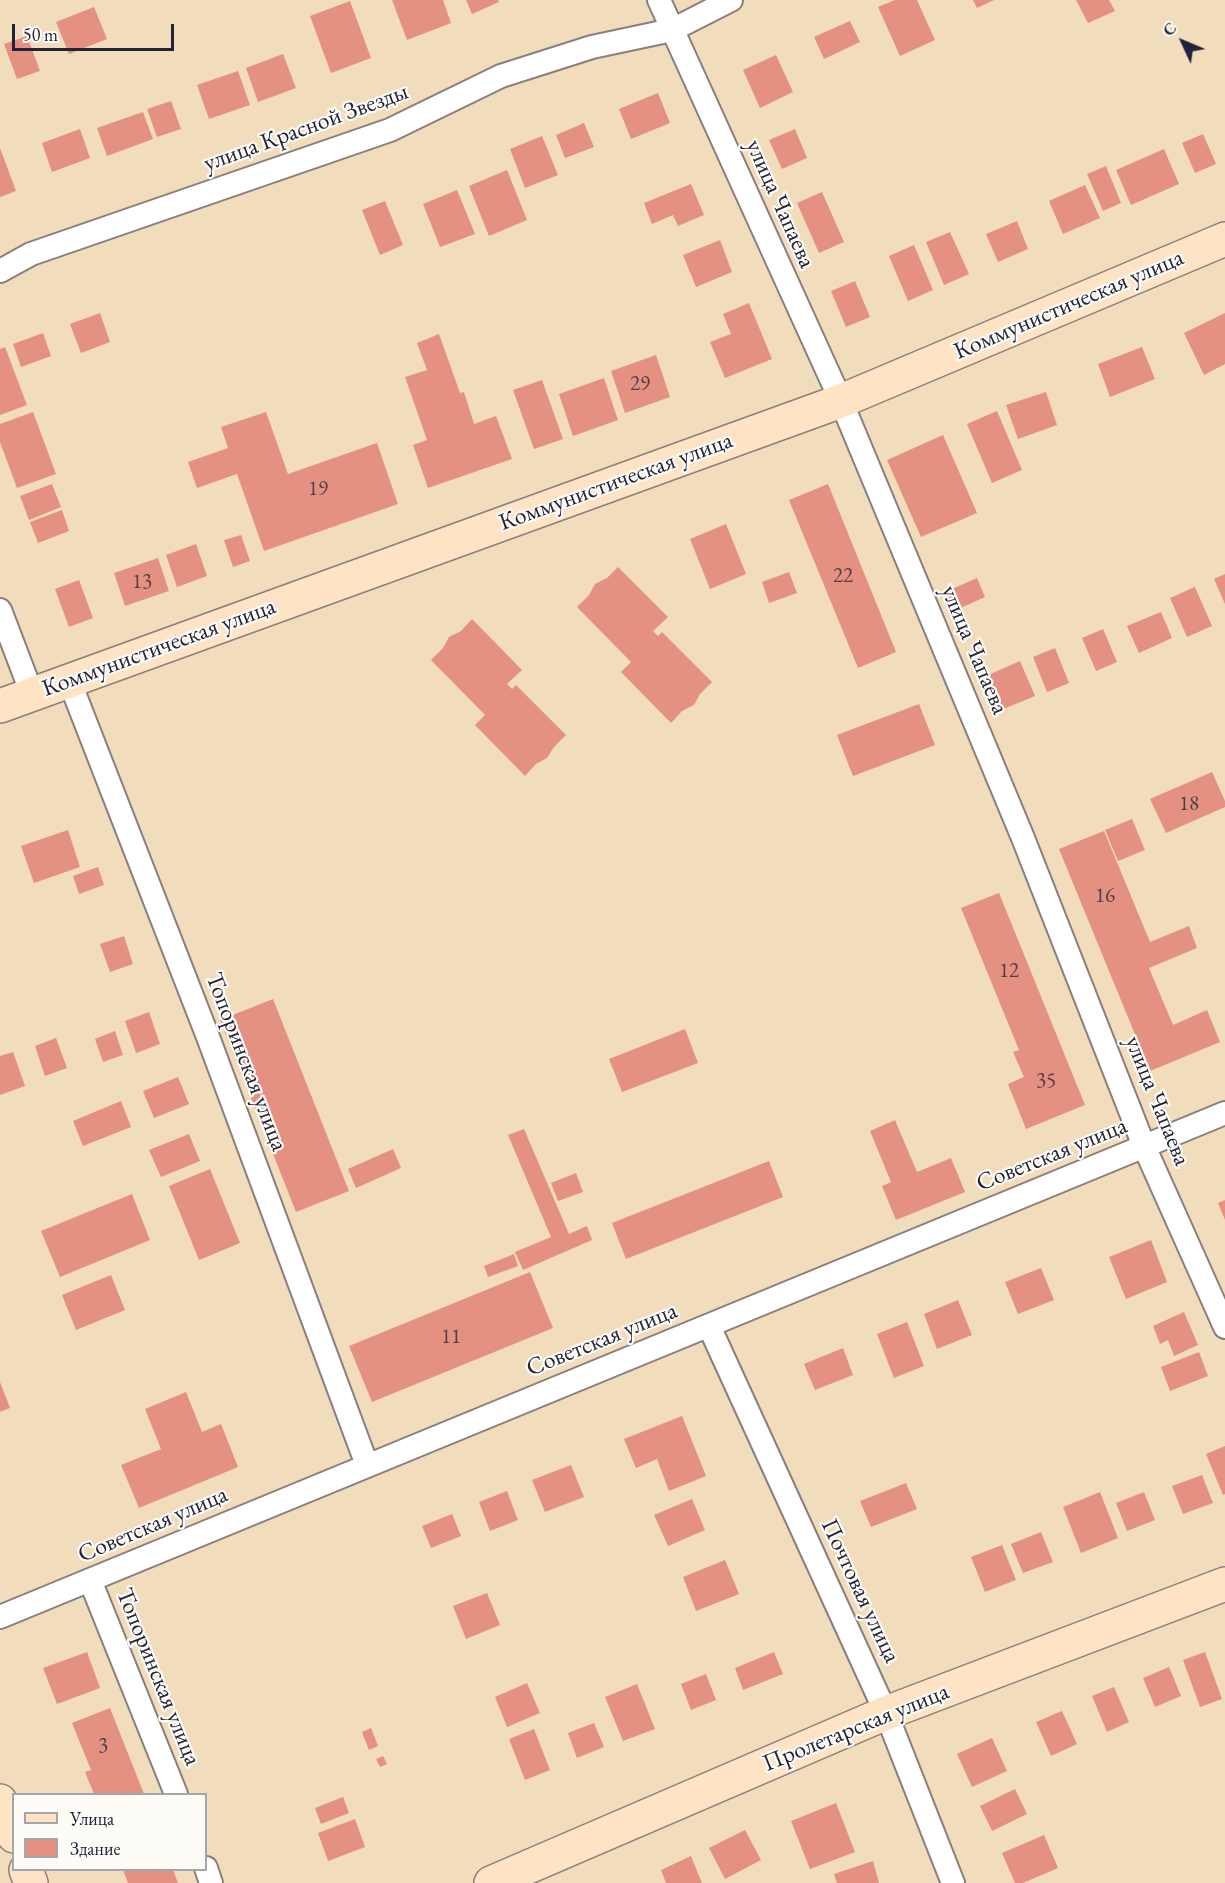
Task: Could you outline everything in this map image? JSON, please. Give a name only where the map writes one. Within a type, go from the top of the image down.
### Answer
[{"type":"main road","name":"Коммунистическая улица","points":[[0,706],[841,401],[1225,239]]},
{"type":"main road","name":"Пролетарская улица","points":[[491,1883],[886,1713],[1225,1584]]},
{"type":"main road","points":[[0,1801],[12,1831]]},
{"type":"street","name":"улица Чапаева","points":[[659,0],[841,401],[1023,838],[1144,1146],[1225,1327]]},
{"type":"street","name":"улица Красной Звезды","points":[[0,271],[32,254],[390,130],[501,76],[592,47],[672,30],[731,0]]},
{"type":"street","points":[[0,610],[32,694]]},
{"type":"street","name":"Топоринская улица","points":[[69,680],[208,1037],[367,1465]]},
{"type":"street","name":"Советская улица","points":[[0,1617],[1225,1113]]},
{"type":"street","name":"Почтовая улица","points":[[709,1326],[886,1713],[953,1883]]},
{"type":"street","name":"Топоринская улица","points":[[90,1580],[176,1793]]},
{"type":"building","points":[[392,0],[443,0],[451,23],[407,40]]},
{"type":"building","points":[[466,0],[498,0],[499,2],[472,14]]},
{"type":"building","points":[[895,0],[917,0],[935,40],[900,56],[878,7]]},
{"type":"building","points":[[973,0],[994,0],[977,8]]},
{"type":"building","points":[[1076,0],[1109,0],[1115,11],[1088,23]]},
{"type":"building","points":[[350,1],[371,58],[331,73],[310,16]]},
{"type":"building","points":[[94,7],[107,39],[69,54],[56,22]]},
{"type":"building","points":[[850,21],[860,42],[824,59],[814,37]]},
{"type":"building","points":[[27,36],[40,71],[17,79],[4,44]]},
{"type":"building","points":[[283,54],[296,88],[258,102],[246,68]]},
{"type":"building","points":[[776,55],[793,92],[760,108],[743,70]]},
{"type":"building","points":[[238,71],[250,105],[209,119],[197,85]]},
{"type":"building","points":[[658,93],[670,123],[631,139],[619,109]]},
{"type":"building","points":[[171,101],[181,129],[157,137],[147,109]]},
{"type":"building","points":[[143,112],[153,139],[107,156],[97,128]]},
{"type":"building","points":[[584,123],[594,147],[565,158],[556,135]]},
{"type":"building","points":[[80,129],[90,158],[52,172],[42,143]]},
{"type":"building","points":[[795,129],[807,158],[782,169],[769,140]]},
{"type":"building","points":[[1203,134],[1216,164],[1195,173],[1182,143]]},
{"type":"building","points":[[542,136],[558,175],[525,188],[510,149]]},
{"type":"building","points":[[0,148],[16,191],[0,197]]},
{"type":"building","points":[[1164,149],[1179,184],[1131,205],[1116,170]]},
{"type":"building","points":[[1106,166],[1121,203],[1103,211],[1087,174]]},
{"type":"building","points":[[507,170],[527,220],[489,236],[469,186]]},
{"type":"building","points":[[691,184],[704,215],[678,226],[673,215],[652,224],[644,203]]},
{"type":"building","points":[[1085,185],[1100,218],[1063,234],[1049,201]]},
{"type":"building","points":[[457,190],[475,234],[440,247],[423,204]]},
{"type":"building","points":[[822,192],[844,242],[819,253],[797,203]]},
{"type":"building","points":[[385,201],[403,245],[380,255],[362,210]]},
{"type":"building","points":[[1017,221],[1028,249],[998,262],[986,234]]},
{"type":"building","points":[[950,232],[969,274],[944,285],[926,242]]},
{"type":"building","points":[[720,240],[732,272],[696,287],[683,255]]},
{"type":"building","points":[[914,245],[933,290],[908,301],[889,256]]},
{"type":"building","points":[[855,281],[870,317],[846,327],[831,291]]},
{"type":"building","points":[[749,303],[772,359],[725,378],[710,342],[731,334],[723,314]]},
{"type":"building","points":[[100,313],[110,342],[81,353],[70,324]]},
{"type":"building","points":[[1225,313],[1225,364],[1204,375],[1184,333]]},
{"type":"building","points":[[43,333],[51,356],[21,367],[13,344]]},
{"type":"building","points":[[439,334],[460,393],[464,392],[474,424],[496,416],[512,459],[428,488],[413,445],[427,440],[405,377],[427,370],[417,343]]},
{"type":"building","points":[[5,347],[27,405],[0,415],[0,349]]},
{"type":"building","points":[[1142,347],[1155,379],[1110,397],[1098,364]]},
{"type":"building","points":[[656,355],[670,397],[625,413],[611,371]]},
{"type":"building","points":[[604,378],[618,420],[573,436],[559,394]]},
{"type":"building","points":[[542,380],[563,439],[534,449],[513,390]]},
{"type":"building","points":[[1046,392],[1057,425],[1018,439],[1006,405]]},
{"type":"building","points":[[997,411],[1022,470],[992,483],[967,424]]},
{"type":"building","points":[[33,412],[56,474],[17,488],[0,442],[0,424]]},
{"type":"building","points":[[266,412],[288,474],[377,443],[398,504],[264,551],[237,474],[197,488],[188,462],[228,448],[221,427]]},
{"type":"building","points":[[943,435],[977,513],[921,537],[887,460]]},
{"type":"building","points":[[52,484],[61,507],[29,520],[20,496]]},
{"type":"building","points":[[828,484],[896,652],[858,668],[789,500]]},
{"type":"building","points":[[62,510],[69,531],[38,543],[30,522]]},
{"type":"building","points":[[726,524],[746,574],[710,589],[690,539]]},
{"type":"building","points":[[241,535],[250,561],[233,567],[224,540]]},
{"type":"building","points":[[196,544],[207,576],[177,587],[166,555]]},
{"type":"building","points":[[158,558],[169,591],[125,606],[114,573]]},
{"type":"building","points":[[618,567],[668,617],[653,631],[658,636],[662,632],[712,682],[700,694],[694,705],[682,711],[671,723],[621,672],[631,662],[577,607],[589,595],[595,584],[607,578]]},
{"type":"building","points":[[789,572],[797,593],[769,603],[762,582]]},
{"type":"building","points":[[1225,574],[1225,604],[1214,579]]},
{"type":"building","points":[[977,578],[985,597],[954,611],[945,592]]},
{"type":"building","points":[[79,580],[93,618],[69,627],[55,589]]},
{"type":"building","points":[[1195,587],[1212,626],[1187,637],[1170,598]]},
{"type":"building","points":[[1161,612],[1172,638],[1139,653],[1127,626]]},
{"type":"building","points":[[472,619],[522,670],[507,684],[512,689],[516,685],[566,735],[547,758],[536,764],[525,776],[475,725],[485,715],[431,660],[443,648],[449,637],[461,631]]},
{"type":"building","points":[[1103,629],[1117,662],[1096,671],[1082,638]]},
{"type":"building","points":[[1055,648],[1069,683],[1047,692],[1033,657]]},
{"type":"building","points":[[1020,661],[1035,696],[1001,710],[986,676]]},
{"type":"building","points":[[919,704],[935,745],[853,776],[837,735]]},
{"type":"building","points":[[1212,772],[1225,801],[1225,807],[1166,833],[1150,799]]},
{"type":"building","points":[[1132,819],[1145,850],[1118,861],[1105,830]]},
{"type":"building","points":[[68,830],[80,867],[34,883],[21,846]]},
{"type":"building","points":[[1104,831],[1150,942],[1189,926],[1197,948],[1149,968],[1173,1025],[1207,1010],[1220,1042],[1150,1071],[1059,849]]},
{"type":"building","points":[[98,867],[104,885],[79,894],[73,876]]},
{"type":"building","points":[[999,893],[1085,1105],[1026,1129],[1008,1084],[1024,1077],[1013,1052],[1019,1050],[961,908]]},
{"type":"building","points":[[124,936],[133,964],[110,972],[100,944]]},
{"type":"building","points":[[273,999],[349,1191],[296,1212],[220,1020]]},
{"type":"building","points":[[149,1012],[160,1044],[136,1053],[125,1021]]},
{"type":"building","points":[[685,1029],[698,1063],[622,1092],[609,1059]]},
{"type":"building","points":[[115,1031],[123,1055],[103,1062],[95,1039]]},
{"type":"building","points":[[56,1038],[67,1068],[45,1076],[35,1046]]},
{"type":"building","points":[[13,1052],[25,1086],[0,1095],[0,1056]]},
{"type":"building","points":[[178,1077],[189,1104],[154,1118],[143,1091]]},
{"type":"building","points":[[121,1101],[131,1127],[83,1146],[73,1121]]},
{"type":"building","points":[[895,1120],[917,1172],[951,1158],[965,1192],[896,1220],[882,1186],[891,1182],[870,1131]]},
{"type":"building","points":[[524,1129],[569,1234],[587,1226],[592,1240],[523,1270],[515,1252],[551,1237],[508,1135]]},
{"type":"building","points":[[189,1134],[200,1161],[161,1177],[149,1150]]},
{"type":"building","points":[[393,1149],[401,1168],[356,1188],[348,1169]]},
{"type":"building","points":[[769,1161],[783,1197],[626,1259],[612,1223]]},
{"type":"building","points":[[210,1169],[240,1243],[199,1260],[169,1186]]},
{"type":"building","points":[[576,1173],[583,1192],[558,1201],[551,1183]]},
{"type":"building","points":[[132,1194],[150,1240],[60,1277],[41,1231]]},
{"type":"building","points":[[1225,1200],[1225,1220],[1218,1203]]},
{"type":"building","points":[[1151,1240],[1167,1282],[1126,1299],[1109,1257]]},
{"type":"building","points":[[514,1254],[518,1266],[488,1277],[484,1266]]},
{"type":"building","points":[[1041,1268],[1054,1300],[1018,1314],[1005,1282]]},
{"type":"building","points":[[530,1272],[553,1328],[372,1402],[349,1346]]},
{"type":"building","points":[[111,1275],[125,1310],[76,1330],[62,1295]]},
{"type":"building","points":[[958,1300],[972,1335],[937,1349],[924,1314]]},
{"type":"building","points":[[1184,1312],[1198,1345],[1174,1356],[1168,1340],[1160,1344],[1153,1326]]},
{"type":"building","points":[[907,1322],[924,1366],[894,1378],[877,1334]]},
{"type":"building","points":[[843,1348],[853,1375],[815,1390],[804,1364]]},
{"type":"building","points":[[1199,1352],[1208,1376],[1170,1391],[1161,1367]]},
{"type":"building","points":[[0,1382],[10,1408],[0,1412]]},
{"type":"building","points":[[186,1392],[202,1432],[221,1424],[238,1467],[139,1508],[121,1465],[161,1449],[145,1409]]},
{"type":"building","points":[[682,1416],[706,1476],[669,1491],[657,1459],[636,1468],[624,1439]]},
{"type":"building","points":[[1225,1446],[1225,1494],[1223,1495],[1206,1454]]},
{"type":"building","points":[[571,1465],[584,1497],[545,1512],[532,1480]]},
{"type":"building","points":[[1202,1475],[1213,1503],[1183,1514],[1172,1486]]},
{"type":"building","points":[[906,1483],[917,1509],[871,1527],[860,1501]]},
{"type":"building","points":[[507,1491],[518,1520],[490,1531],[479,1502]]},
{"type":"building","points":[[1100,1492],[1118,1538],[1081,1553],[1063,1507]]},
{"type":"building","points":[[1144,1492],[1155,1520],[1127,1531],[1116,1503]]},
{"type":"building","points":[[692,1499],[705,1530],[668,1546],[654,1515]]},
{"type":"building","points":[[452,1514],[461,1536],[431,1548],[422,1526]]},
{"type":"building","points":[[1041,1532],[1053,1562],[1023,1573],[1011,1544]]},
{"type":"building","points":[[1002,1545],[1016,1580],[985,1592],[971,1557]]},
{"type":"building","points":[[725,1560],[739,1594],[696,1611],[683,1577]]},
{"type":"building","points":[[487,1593],[500,1625],[466,1639],[453,1606]]},
{"type":"building","points":[[87,1652],[100,1688],[57,1704],[43,1668]]},
{"type":"building","points":[[774,1652],[783,1674],[743,1690],[735,1668]]},
{"type":"building","points":[[1205,1652],[1222,1699],[1200,1707],[1183,1660]]},
{"type":"building","points":[[1169,1667],[1181,1696],[1155,1707],[1143,1678]]},
{"type":"building","points":[[706,1674],[716,1700],[691,1710],[681,1684]]},
{"type":"building","points":[[527,1683],[540,1713],[507,1727],[495,1697]]},
{"type":"building","points":[[637,1684],[655,1729],[623,1741],[605,1697]]},
{"type":"building","points":[[1114,1687],[1129,1722],[1107,1732],[1092,1696]]},
{"type":"building","points":[[110,1708],[144,1793],[94,1793],[85,1772],[91,1770],[72,1723]]},
{"type":"building","points":[[1062,1711],[1077,1744],[1051,1756],[1036,1722]]},
{"type":"building","points":[[594,1723],[604,1747],[577,1758],[568,1733]]},
{"type":"building","points":[[371,1728],[378,1746],[369,1750],[362,1732]]},
{"type":"building","points":[[534,1729],[550,1770],[525,1780],[509,1739]]},
{"type":"building","points":[[992,1738],[1007,1771],[972,1787],[957,1754]]},
{"type":"building","points":[[383,1756],[387,1764],[380,1767],[376,1759]]},
{"type":"building","points":[[1015,1789],[1027,1814],[992,1831],[980,1806]]},
{"type":"building","points":[[343,1797],[349,1813],[321,1824],[315,1808]]},
{"type":"building","points":[[836,1803],[855,1852],[810,1869],[791,1821]]},
{"type":"building","points":[[355,1819],[365,1847],[328,1861],[318,1833]]},
{"type":"building","points":[[745,1830],[761,1860],[725,1879],[709,1848]]},
{"type":"building","points":[[1044,1835],[1058,1868],[1023,1883],[1015,1883],[1002,1853]]},
{"type":"building","points":[[691,1856],[702,1883],[666,1883],[661,1870]]},
{"type":"building","points":[[873,1861],[879,1883],[837,1883],[834,1874]]},
{"type":"building","points":[[123,1871],[173,1871],[178,1883],[128,1883]]}]
